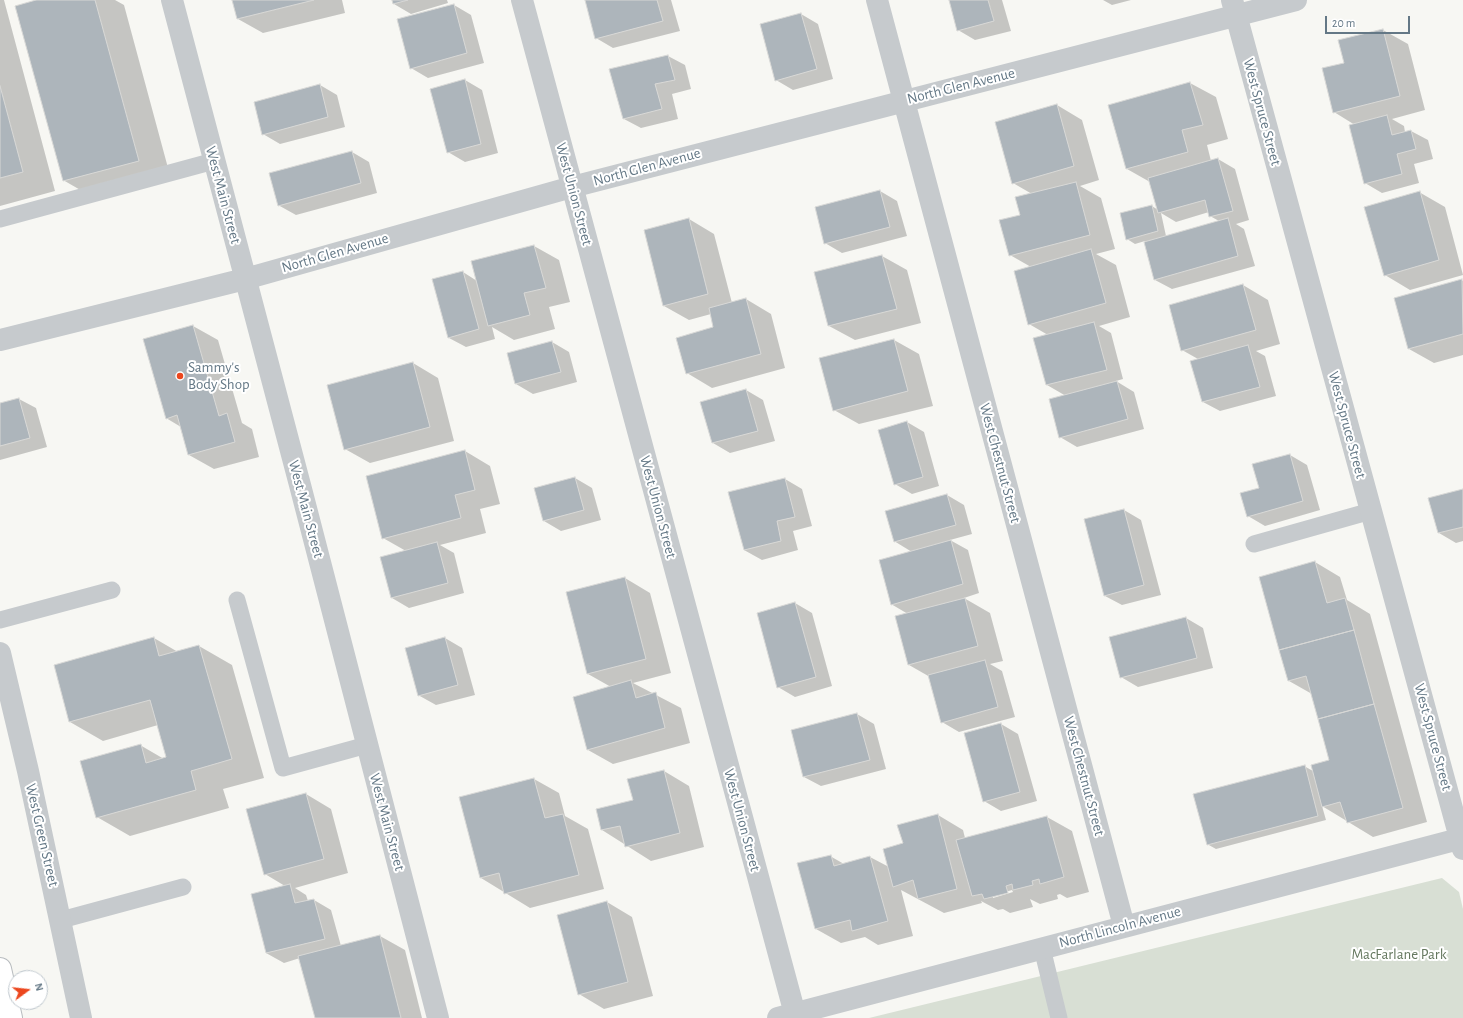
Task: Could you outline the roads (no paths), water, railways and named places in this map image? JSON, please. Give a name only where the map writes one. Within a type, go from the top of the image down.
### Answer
[{"type":"highway","points":[[0,969],[11,1018]]},
{"type":"street","name":"West Main Street","points":[[172,0],[438,1018]]},
{"type":"street","name":"West Union Street","points":[[522,0],[572,187],[786,1016]]},
{"type":"street","name":"West Chestnut Street","points":[[877,0],[1124,926]]},
{"type":"street","name":"North Glen Avenue","points":[[0,340],[245,279],[572,187],[904,100],[1234,8],[1296,0]]},
{"type":"street","name":"West Spruce Street","points":[[1234,8],[1462,842]]},
{"type":"street","name":"West Green Street","points":[[0,653],[61,920],[81,1018]]},
{"type":"street","name":"North Lincoln Avenue","points":[[786,1016],[1124,926],[1462,842]]},
{"type":"lane","points":[[0,219],[214,161]]},
{"type":"lane","points":[[1254,544],[1371,511]]},
{"type":"lane","points":[[0,620],[112,590]]},
{"type":"lane","points":[[237,600],[283,768],[367,745]]},
{"type":"lane","points":[[61,920],[183,887]]},
{"type":"lane","points":[[1042,948],[1059,1018]]},
{"type":"place","name":"Sammy's Body Shop","points":[[180,376]]},
{"type":"park label","name":"MacFarlane Park","points":[[1399,954]]}]
